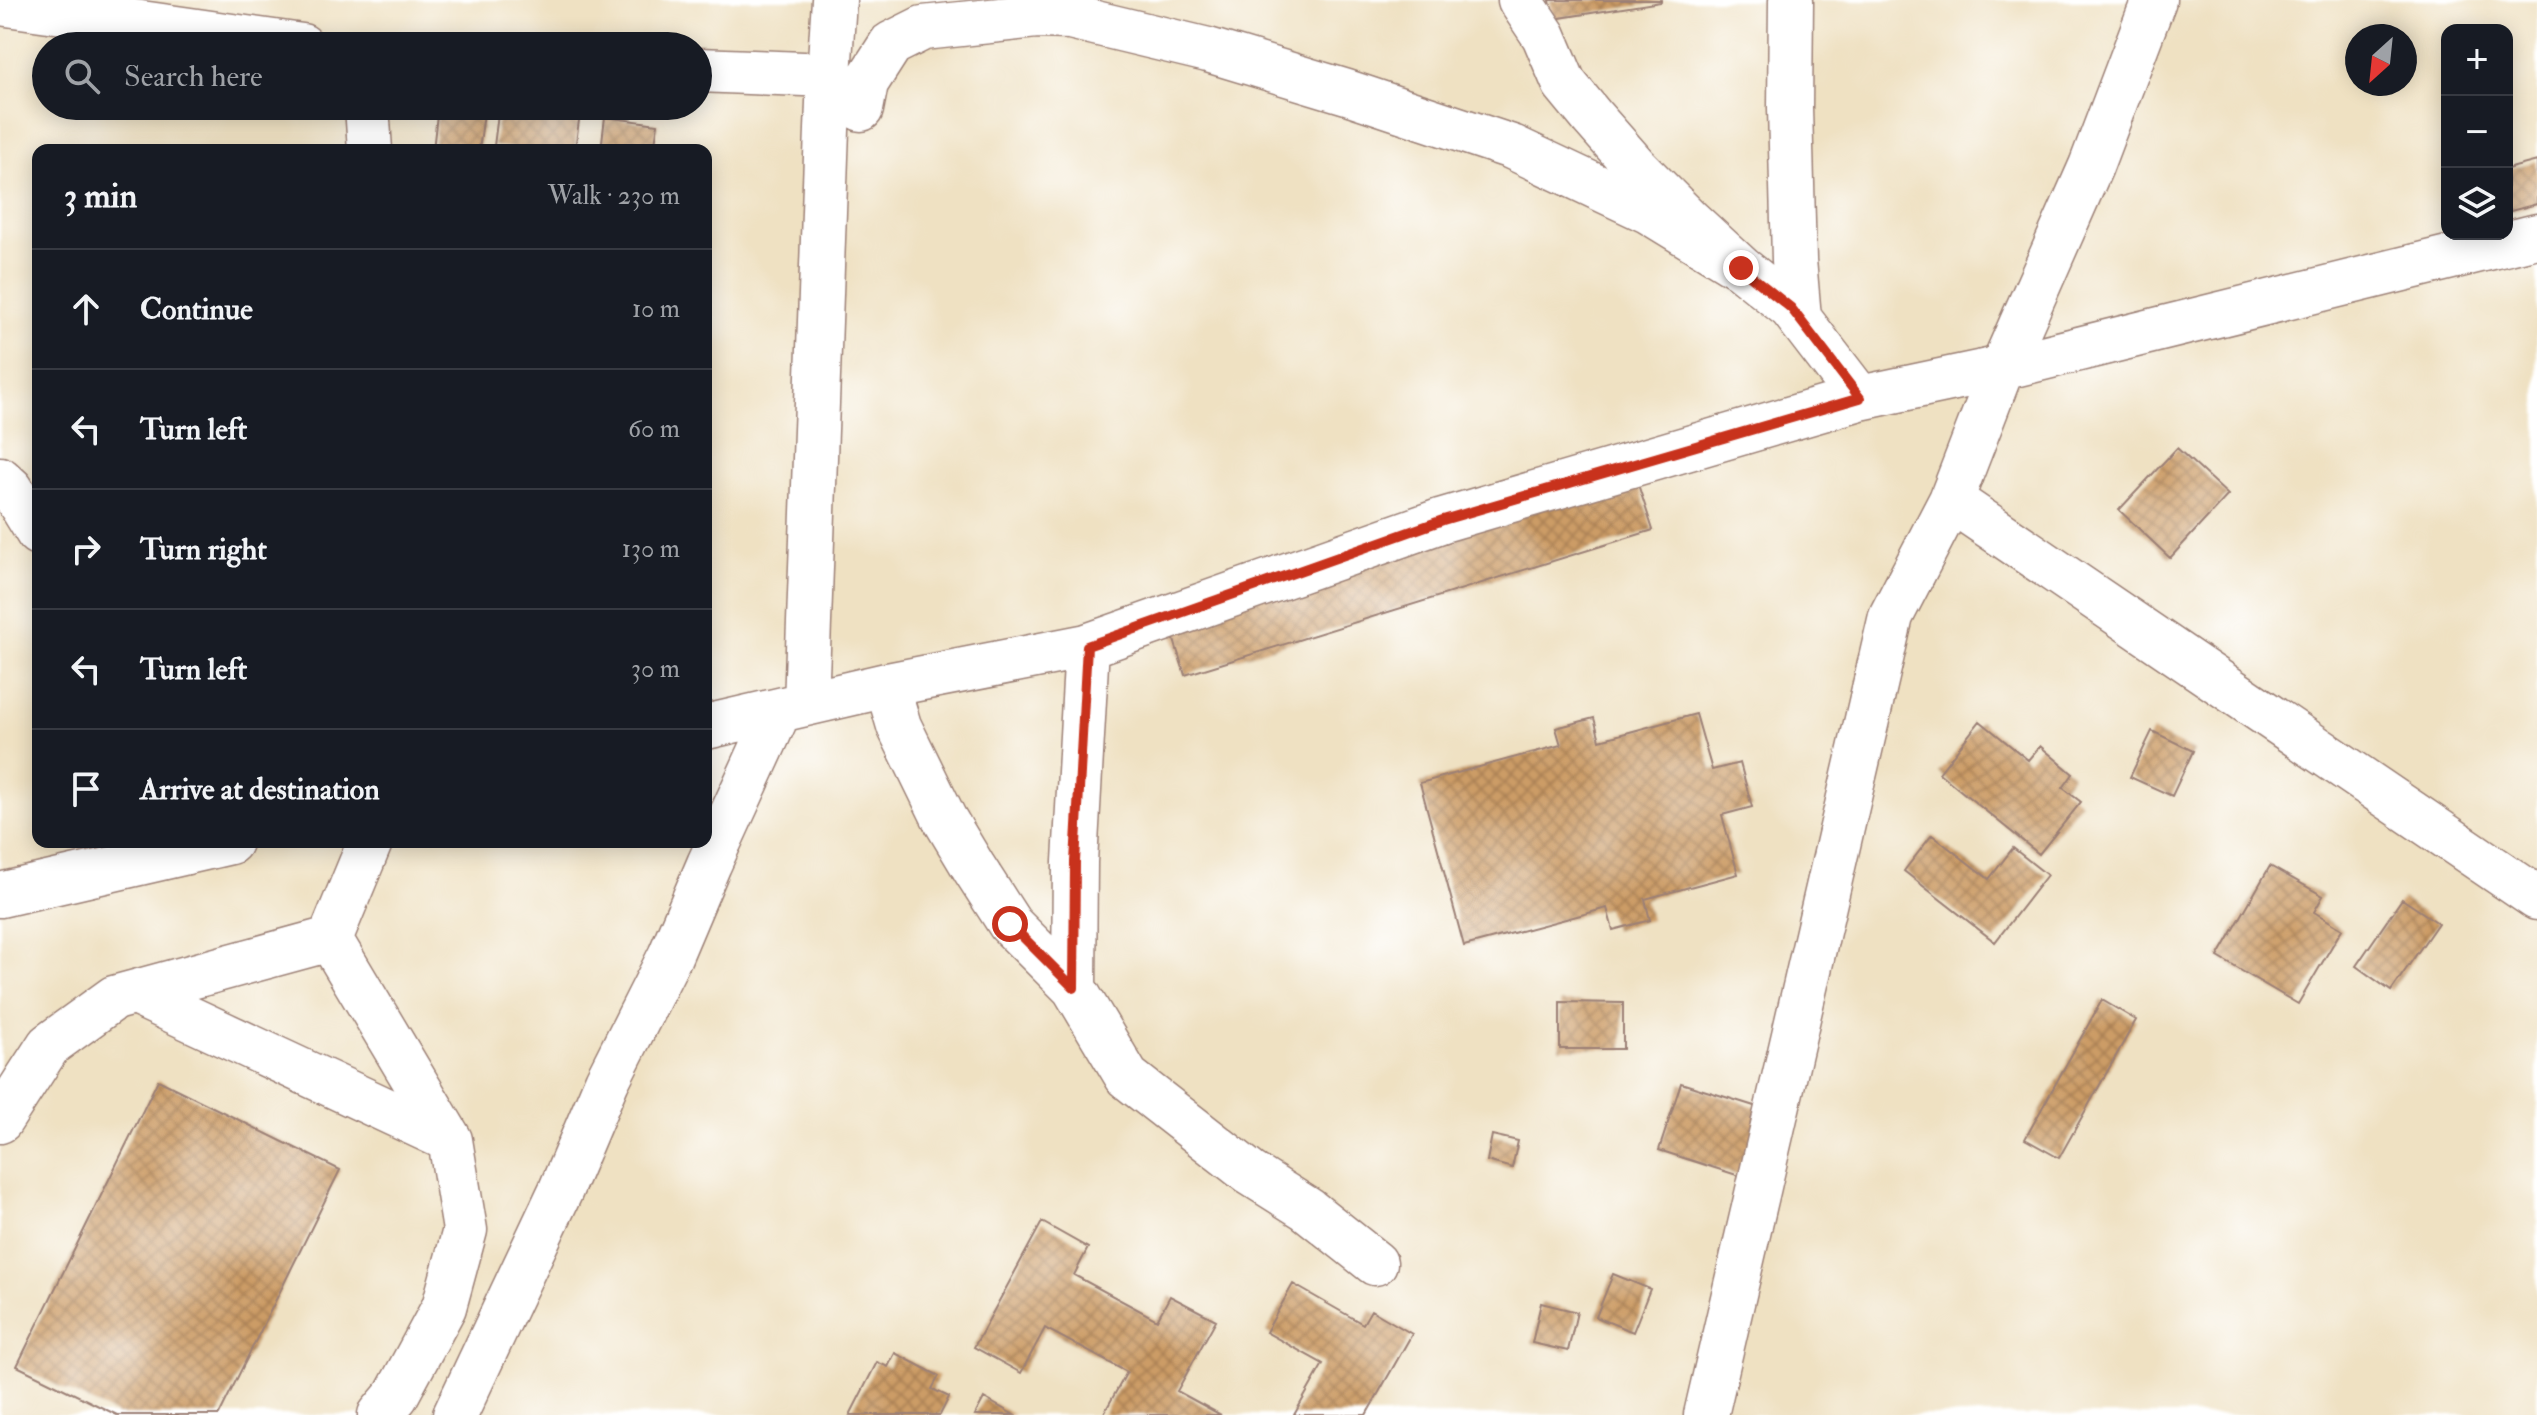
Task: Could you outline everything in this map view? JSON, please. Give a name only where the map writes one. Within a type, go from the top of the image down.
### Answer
[{"type":"street","points":[[455,1415],[560,1192],[607,1081],[670,956],[709,864],[792,708],[834,0]]},
{"type":"street","points":[[1520,0],[1544,36],[1564,83],[1635,166],[1741,268],[1791,308],[1860,398]]},
{"type":"street","points":[[1791,0],[1790,108],[1794,260],[1799,318]]},
{"type":"street","points":[[1706,1415],[1891,616],[1951,500],[2002,368],[2091,166],[2154,0]]},
{"type":"street","points":[[0,3],[204,32]]},
{"type":"street","points":[[712,71],[829,75],[861,109],[866,83],[891,44],[923,28],[1037,16],[1070,17],[1208,50],[1512,147],[1648,211],[1741,268]]},
{"type":"street","points":[[368,120],[370,144]]},
{"type":"street","points":[[712,726],[887,685],[1087,646],[1443,520],[1860,398],[2002,368],[2537,236]]},
{"type":"street","points":[[0,479],[11,489],[32,523]]},
{"type":"street","points":[[1951,500],[2537,898]]},
{"type":"street","points":[[1074,988],[1075,862],[1087,646]]},
{"type":"street","points":[[887,685],[899,726],[944,818],[974,868],[1010,924],[1074,988],[1127,1077],[1250,1173],[1307,1209],[1375,1263]]},
{"type":"street","points":[[0,895],[204,848]]},
{"type":"street","points":[[330,939],[368,848]]},
{"type":"street","points":[[0,1121],[49,1045],[114,998],[330,939]]},
{"type":"street","points":[[330,939],[450,1140],[465,1230],[444,1307],[396,1396],[380,1415]]},
{"type":"street","points":[[135,993],[450,1140]]},
{"type":"building","points":[[1550,0],[1661,0],[1661,2],[1553,19]]},
{"type":"building","points":[[436,120],[483,120],[480,144],[434,144]]},
{"type":"building","points":[[497,120],[579,120],[576,144],[494,144]]},
{"type":"building","points":[[605,120],[658,124],[655,144],[602,144]]},
{"type":"building","points":[[2537,161],[2537,204],[2513,210],[2513,167]]},
{"type":"building","points":[[2177,448],[2228,495],[2170,558],[2119,510]]},
{"type":"building","points":[[1631,463],[1653,530],[1185,675],[1164,608]]},
{"type":"building","points":[[1696,714],[1712,770],[1740,763],[1752,807],[1722,815],[1738,874],[1645,899],[1650,920],[1613,930],[1607,908],[1464,946],[1420,783],[1561,745],[1556,728],[1594,718],[1600,740]]},
{"type":"building","points":[[1980,721],[2028,760],[2040,746],[2073,774],[2063,788],[2081,802],[2039,854],[1939,773]]},
{"type":"building","points":[[2152,731],[2193,751],[2172,796],[2130,777]]},
{"type":"building","points":[[1932,835],[1989,879],[2013,848],[2047,875],[1995,942],[1904,871]]},
{"type":"building","points":[[2270,866],[2323,896],[2314,912],[2342,929],[2298,1004],[2218,957]]},
{"type":"building","points":[[2402,899],[2438,923],[2391,991],[2356,966]]},
{"type":"building","points":[[2102,1000],[2136,1020],[2059,1158],[2025,1139]]},
{"type":"building","points":[[1560,1002],[1623,1003],[1623,1049],[1560,1049]]},
{"type":"building","points":[[158,1080],[340,1170],[219,1415],[117,1415],[17,1366]]},
{"type":"building","points":[[1681,1083],[1770,1111],[1749,1179],[1659,1150]]},
{"type":"building","points":[[1492,1135],[1518,1141],[1512,1168],[1487,1161]]},
{"type":"building","points":[[1042,1222],[1088,1248],[1074,1275],[1157,1320],[1170,1296],[1216,1320],[1177,1391],[1221,1415],[1103,1415],[1127,1372],[1045,1328],[1021,1373],[974,1347]]},
{"type":"building","points":[[1613,1274],[1650,1289],[1633,1332],[1596,1317]]},
{"type":"building","points":[[1293,1284],[1363,1324],[1371,1310],[1412,1334],[1366,1415],[1294,1415],[1323,1364],[1266,1332]]},
{"type":"building","points":[[1541,1303],[1577,1312],[1568,1351],[1532,1343]]},
{"type":"building","points":[[895,1353],[939,1376],[932,1389],[949,1397],[940,1415],[850,1415],[877,1362],[888,1367]]},
{"type":"building","points":[[984,1398],[1014,1415],[975,1415]]},
{"type":"route","points":[[1010,924],[1074,988],[1075,862],[1087,646],[1443,520],[1860,398],[1791,308],[1741,268]]}]
